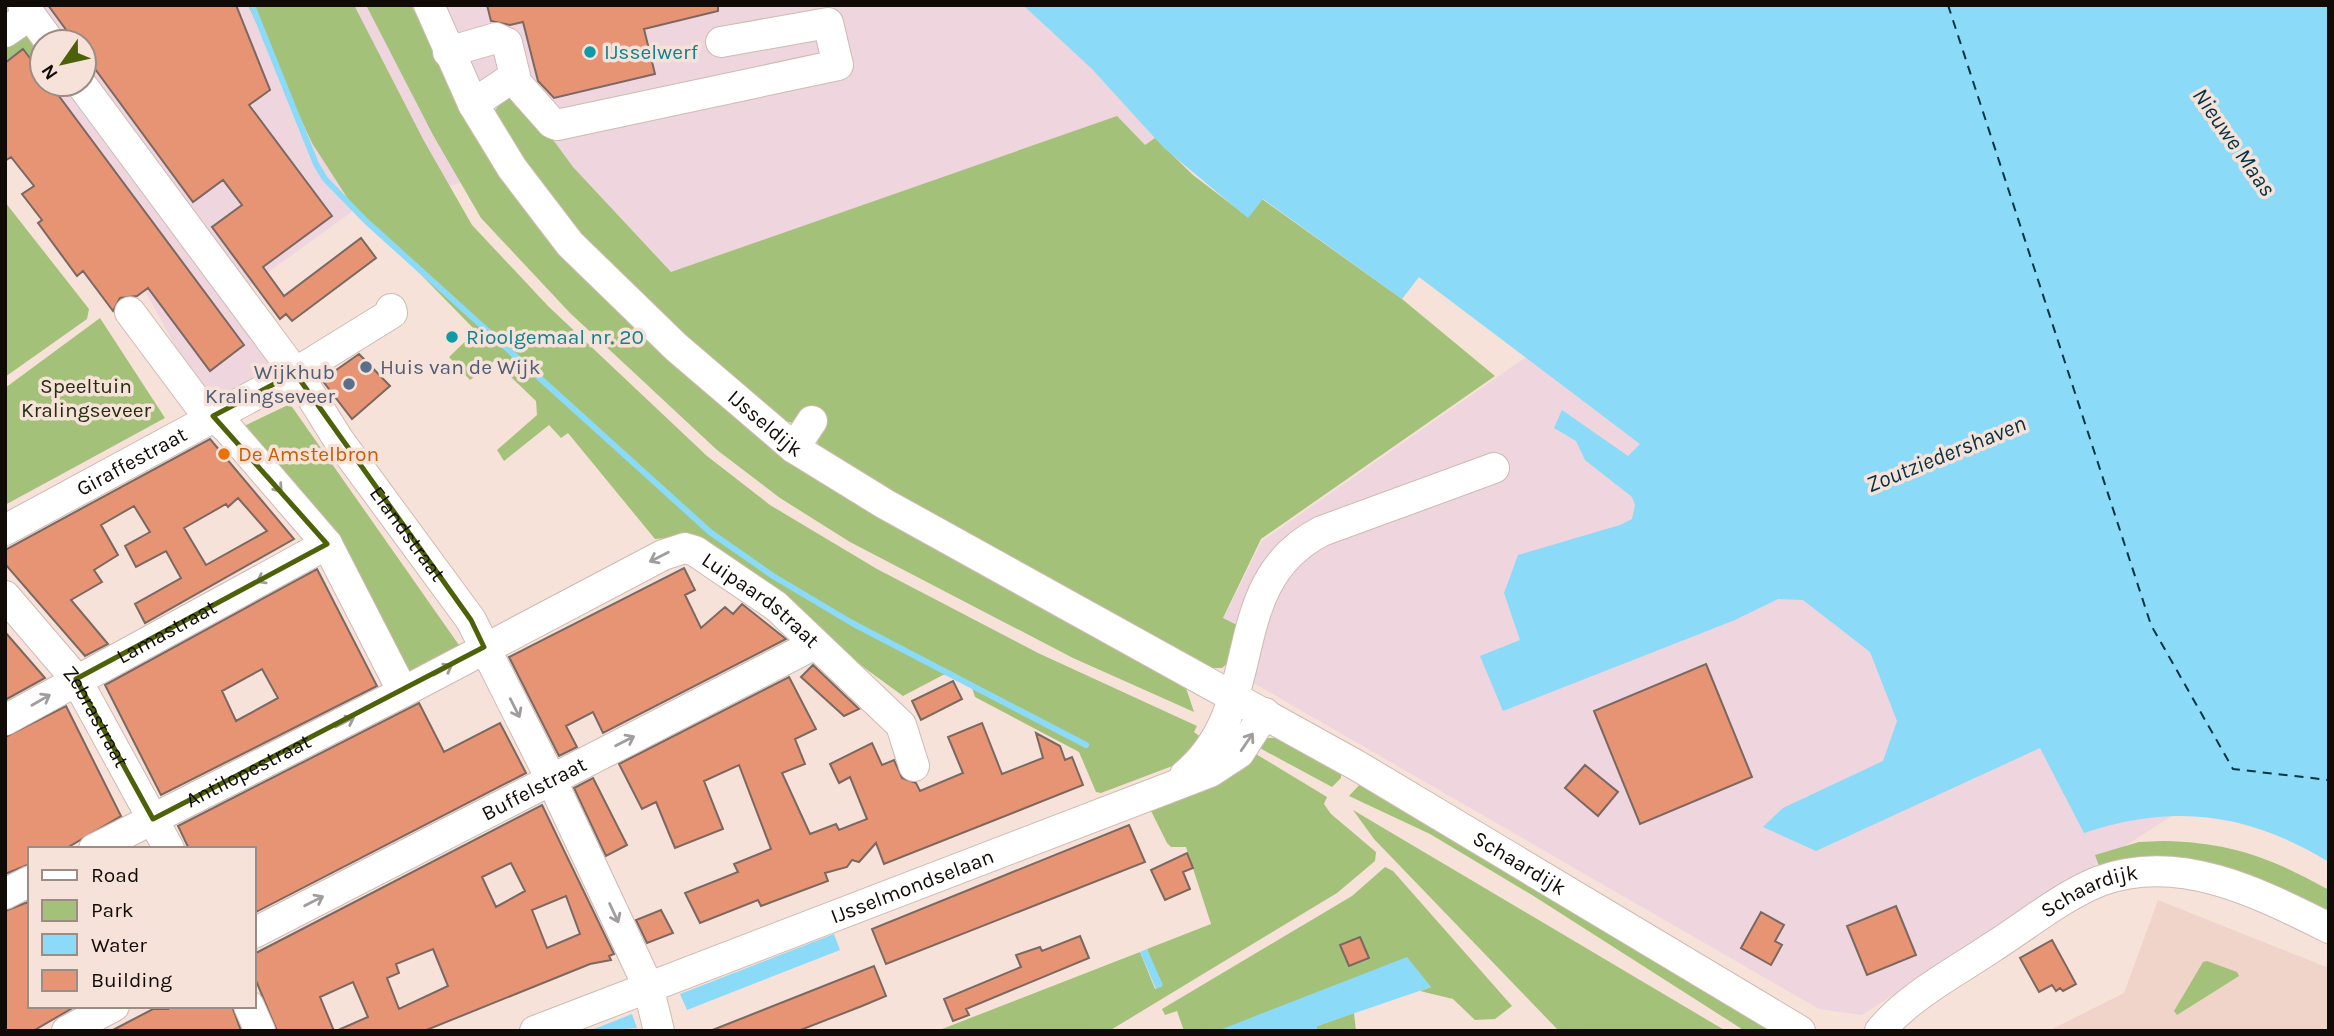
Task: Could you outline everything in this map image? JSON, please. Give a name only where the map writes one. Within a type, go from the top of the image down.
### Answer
[{"type":"street","name":"IJsseldijk","points":[[429,5],[473,104],[512,168],[570,244],[684,355],[794,448],[897,511],[1236,697]]},
{"type":"street","points":[[5,32],[27,10],[40,28]]},
{"type":"street","points":[[513,79],[552,124],[557,125],[838,65],[828,23],[721,42]]},
{"type":"street","points":[[448,52],[488,40],[501,39],[507,43],[515,68],[513,79],[473,104]]},
{"type":"street","name":"Elandstraat","points":[[91,98],[295,373],[346,450],[471,620],[551,779],[648,986]]},
{"type":"street","name":"Giraffestraat","points":[[5,530],[295,373],[392,313],[391,309]]},
{"type":"street","points":[[130,312],[211,417],[228,429],[327,544],[403,692]]},
{"type":"street","points":[[794,448],[812,421]]},
{"type":"street","name":"IJsselmondselaan","points":[[1177,782],[1211,749],[1236,697],[1262,593],[1274,569],[1292,550],[1322,531],[1494,468]]},
{"type":"street","name":"Lamastraat","points":[[5,720],[327,544]]},
{"type":"street","name":"Luipaardstraat","points":[[484,647],[663,555],[685,548],[705,558],[776,606],[901,725],[914,766]]},
{"type":"street","name":"Zebrastraat","points":[[5,596],[76,679],[168,847]]},
{"type":"street","name":"Buffelstraat","points":[[256,932],[815,644]]},
{"type":"street","name":"Antilopestraat","points":[[98,847],[403,692],[484,647]]},
{"type":"street","name":"Schaardijk","points":[[1236,697],[1392,785],[1800,1031]]},
{"type":"street","name":"IJsselmondselaan","points":[[535,1031],[1177,782],[1210,772],[1232,759],[1245,746],[1265,713]]},
{"type":"street","name":"Schaardijk","points":[[1880,1031],[1905,1007],[2023,927],[2085,888],[2113,877],[2168,871],[2212,878],[2286,906],[2329,928]]},
{"type":"street","points":[[5,894],[28,882]]},
{"type":"street","points":[[648,986],[659,1031]]},
{"type":"street","points":[[67,1031],[110,1008]]},
{"type":"street","points":[[250,1008],[260,1031]]},
{"type":"highlighted area","points":[[295,373],[471,620],[484,647],[153,819],[76,679],[327,544],[213,416]]},
{"type":"shaded area","points":[[5,5],[1089,5],[1237,115],[710,316],[557,160],[357,208],[238,294],[295,373],[213,416],[148,296],[5,103]]},
{"type":"shaded area","points":[[1549,341],[2195,801],[1862,1015],[1819,1009],[1205,655],[1262,541]]},
{"type":"shaded area","points":[[2158,900],[2329,968],[2329,1031],[2048,1031],[2124,993]]},
{"type":"green space","points":[[248,5],[354,5],[424,141],[472,225],[548,306],[707,456],[770,505],[877,569],[1038,653],[1197,726],[1194,732],[1202,738],[1175,765],[1101,793],[1096,792],[1079,752],[975,697],[971,685],[953,674],[943,675],[903,696],[825,639],[670,538],[655,539],[568,433],[561,438],[549,425],[504,461],[497,450],[537,415],[536,401],[494,361],[470,380],[449,357],[476,331],[350,202],[312,143]]},
{"type":"green space","points":[[366,5],[411,5],[454,88],[729,409],[1184,682],[1194,712],[1073,658],[850,542],[780,498],[717,450],[570,313],[481,218],[433,135]]},
{"type":"green space","points":[[28,34],[28,78],[5,94],[5,49]]},
{"type":"green space","points":[[511,98],[529,107],[573,167],[671,272],[1117,116],[1145,145],[1155,138],[1193,175],[1248,217],[1262,199],[1402,299],[1495,376],[1261,539],[1223,618],[1239,626],[1235,656],[1222,668],[1208,668],[990,551],[818,448],[817,438],[793,423],[770,417],[571,229],[492,115],[503,99]]},
{"type":"green space","points":[[5,202],[89,309],[87,319],[5,377]]},
{"type":"green space","name":"Speeltuin Kralingseveer","points":[[100,318],[165,418],[5,505],[5,388]]},
{"type":"green space","points":[[290,404],[461,648],[402,677],[236,430]]},
{"type":"green space","points":[[1268,738],[1279,738],[1341,774],[1341,778],[1332,787],[1256,746]]},
{"type":"green space","points":[[1251,751],[1327,797],[1324,804],[1331,814],[1376,852],[1375,861],[1337,893],[1109,1031],[937,1031],[1140,952],[1155,989],[1162,986],[1147,949],[1211,924],[1186,847],[1171,847],[1167,843],[1147,803]]},
{"type":"green space","points":[[1362,782],[1779,1031],[1745,1031],[1532,895],[1430,834],[1349,796]]},
{"type":"green space","points":[[1353,810],[1726,1031],[1559,1031],[1374,839]]},
{"type":"green space","points":[[2163,841],[2229,849],[2288,869],[2329,890],[2329,916],[2099,866],[2095,855],[2139,842]]},
{"type":"green space","points":[[1385,867],[1393,871],[1512,1006],[1495,1019],[1475,1020],[1453,999],[1420,991],[1431,987],[1217,1031],[1184,1031],[1177,1011],[1165,1015],[1162,1009],[1352,896]]},
{"type":"green space","points":[[2203,962],[2237,972],[2239,976],[2177,1015],[2174,1011]]},
{"type":"green space","points":[[1354,1013],[1356,1031],[1317,1031],[1317,1026]]},
{"type":"water","points":[[1023,5],[2329,5],[2329,862],[2299,845],[2269,833],[2240,823],[2210,818],[2149,818],[2084,833],[2040,748],[1816,851],[1763,827],[1783,808],[1883,761],[1897,721],[1870,652],[1803,600],[1778,599],[1735,620],[1503,711],[1480,656],[1520,640],[1504,593],[1518,555],[1620,525],[1632,519],[1635,505],[1632,497],[1585,460],[1576,441],[1554,428],[1562,410],[1628,456],[1640,444],[1419,277],[1402,299],[1263,199],[1248,218],[1164,148],[1092,69]]},
{"type":"water","points":[[834,934],[840,950],[687,1010],[680,994]]},
{"type":"water","points":[[1147,949],[1163,985],[1156,989],[1140,952]]},
{"type":"water","points":[[1407,957],[1431,987],[1317,1026],[1317,1031],[1217,1031]]},
{"type":"water","points":[[632,1014],[637,1028],[589,1031]]},
{"type":"building","points":[[48,5],[236,5],[270,90],[249,105],[332,216],[263,267],[284,296],[361,238],[376,258],[292,321],[286,314],[280,319],[212,227],[242,205],[223,180],[193,202],[98,73],[98,28],[65,28]]},
{"type":"building","name":"IJsselwerf","points":[[487,5],[718,5],[718,11],[644,29],[655,74],[554,98],[538,81],[523,22],[510,25],[491,21]]},
{"type":"building","points":[[23,49],[28,56],[28,98],[60,98],[244,345],[210,371],[148,288],[137,296],[120,298],[113,311],[83,271],[77,276],[38,223],[42,220],[22,194],[34,186],[11,157],[5,161],[5,63]]},
{"type":"building","points":[[359,354],[390,386],[352,419],[322,380]]},
{"type":"building","points":[[210,439],[294,539],[145,623],[135,604],[181,578],[166,551],[136,567],[125,546],[150,532],[134,506],[101,525],[118,555],[94,570],[102,582],[71,600],[108,644],[85,656],[5,564],[5,550]],"holes":[[[238,498],[267,531],[206,565],[184,528],[226,504],[228,507]]]},
{"type":"building","points":[[684,568],[695,590],[685,595],[701,628],[725,607],[733,614],[742,604],[786,639],[603,733],[593,712],[566,726],[577,747],[559,756],[509,657]]},
{"type":"building","points":[[317,569],[377,686],[161,795],[105,685]],"holes":[[[262,669],[278,698],[236,721],[222,691]]]},
{"type":"building","points":[[5,632],[45,678],[5,700]]},
{"type":"building","points":[[1706,664],[1752,777],[1640,824],[1594,711]]},
{"type":"building","points":[[813,665],[859,709],[844,716],[801,677]]},
{"type":"building","points":[[789,677],[816,729],[795,739],[805,764],[782,773],[810,834],[836,824],[839,830],[867,819],[850,777],[839,783],[830,764],[872,743],[882,765],[894,760],[902,778],[916,783],[920,791],[963,773],[948,737],[982,723],[1002,774],[1043,758],[1036,733],[1060,746],[1065,760],[1072,757],[1083,785],[884,864],[876,843],[859,862],[852,860],[847,867],[825,873],[828,881],[761,906],[758,900],[700,923],[685,893],[738,872],[734,864],[771,849],[739,765],[704,781],[723,829],[675,848],[656,802],[642,809],[619,764]]},
{"type":"building","points":[[953,681],[962,699],[921,720],[912,701]]},
{"type":"building","points":[[419,703],[444,752],[500,723],[526,773],[256,912],[256,847],[188,847],[178,826]]},
{"type":"building","points":[[66,706],[121,816],[68,847],[28,847],[28,865],[5,874],[5,737]]},
{"type":"building","points":[[1585,765],[1618,792],[1598,816],[1565,788]]},
{"type":"building","points":[[593,778],[627,845],[606,856],[574,788]]},
{"type":"building","points":[[542,805],[614,954],[609,956],[611,960],[590,964],[424,1031],[336,1031],[368,1017],[353,982],[320,997],[334,1031],[277,1031],[256,981],[256,953]],"holes":[[[511,863],[525,891],[496,907],[482,877]],[[566,896],[580,934],[547,948],[532,910]],[[433,949],[448,986],[399,1009],[387,978],[399,973],[396,964]]]},
{"type":"building","points":[[1129,825],[1145,862],[886,964],[872,929]]},
{"type":"building","points":[[1187,853],[1193,868],[1183,872],[1190,889],[1165,900],[1151,870]]},
{"type":"building","points":[[28,902],[28,1008],[73,1008],[33,1031],[5,1031],[5,911]]},
{"type":"building","points":[[1896,906],[1916,955],[1867,975],[1847,926]]},
{"type":"building","points":[[661,910],[673,933],[647,943],[636,920]]},
{"type":"building","points":[[1761,912],[1784,925],[1775,941],[1782,945],[1771,965],[1741,948]]},
{"type":"building","points":[[1080,936],[1089,958],[966,1009],[969,1015],[953,1021],[944,999],[1021,967],[1016,955],[1040,947],[1042,951]]},
{"type":"building","points":[[1360,937],[1369,958],[1349,966],[1340,945]]},
{"type":"building","points":[[2052,940],[2076,984],[2063,991],[2060,988],[2056,991],[2052,985],[2039,992],[2020,958]]},
{"type":"building","points":[[874,966],[886,996],[862,1006],[798,1031],[710,1031]]},
{"type":"building","points":[[233,1008],[241,1031],[111,1031],[153,1009]]},
{"type":"waterway","points":[[252,5],[316,164],[325,179],[366,221],[710,532],[773,576],[852,623],[1086,745]]},
{"type":"ferry route","points":[[1948,5],[2151,625],[2233,769],[2329,780]]},
{"type":"place","name":"IJsselwerf","points":[[590,52]]},
{"type":"place","name":"Rioolgemaal nr. 20","points":[[452,337]]},
{"type":"place","name":"Huis van de Wijk","points":[[366,367]]},
{"type":"place","name":"Wijkhub Kralingseveer","points":[[349,384]]},
{"type":"place","name":"De Amstelbron","points":[[224,454]]},
{"type":"water label","name":"Nieuwe Maas","points":[[2234,142]]},
{"type":"water label","name":"Zoutziedershaven","points":[[1946,454]]}]
